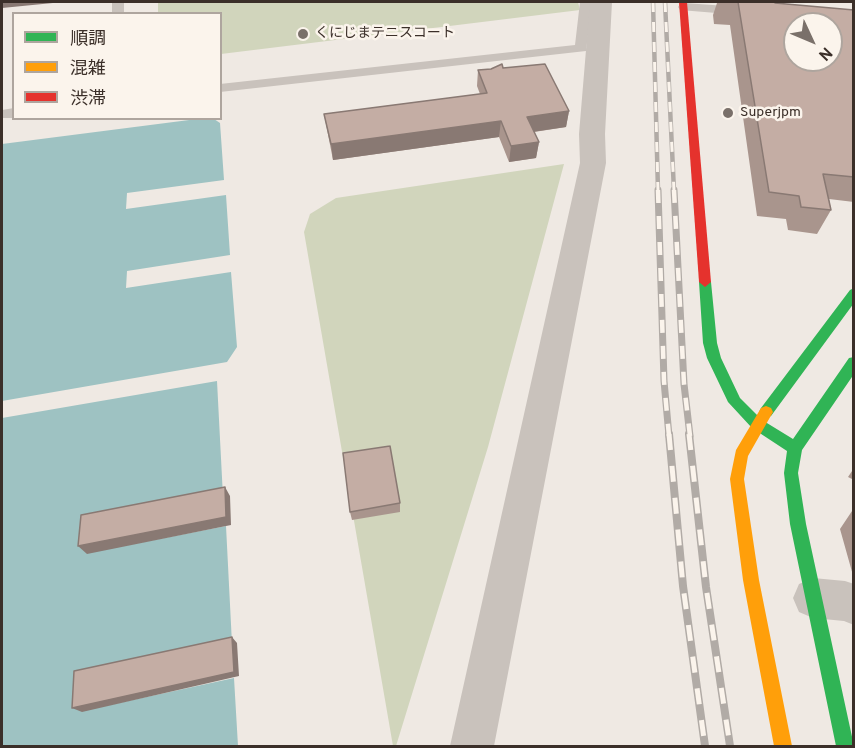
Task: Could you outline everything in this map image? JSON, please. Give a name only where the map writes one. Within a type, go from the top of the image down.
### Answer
[{"type":"street","points":[[472,747],[593,164],[592,134],[601,2]]},
{"type":"street","points":[[684,4],[710,343],[717,366],[735,402],[757,424],[795,448]]},
{"type":"street","points":[[783,747],[751,580],[737,479],[741,454],[757,424],[854,293]]},
{"type":"street","points":[[844,747],[813,598],[791,473],[795,448],[854,363]]},
{"type":"street","points":[[813,598],[846,601],[854,604]]},
{"type":"lane","points":[[222,88],[581,48],[586,2]]},
{"type":"lane","points":[[684,4],[757,12]]},
{"type":"green space","name":"くにじまテニスコート","points":[[158,2],[578,2],[580,10],[222,54],[222,12],[158,12]]},
{"type":"green space","points":[[564,164],[488,447],[396,746],[393,746],[304,232],[310,214],[336,198]]},
{"type":"water","points":[[189,120],[216,120],[220,123],[224,180],[127,193],[126,209],[226,195],[230,255],[127,271],[126,288],[231,272],[237,347],[227,362],[2,401],[2,144]]},
{"type":"water","points":[[217,381],[223,497],[87,553],[226,526],[232,644],[82,711],[234,678],[238,746],[2,746],[2,418]]},
{"type":"building","points":[[738,2],[775,2],[854,10],[854,177],[823,174],[831,210],[801,207],[799,196],[769,192]]},
{"type":"building","points":[[502,64],[503,68],[545,64],[569,111],[527,117],[539,142],[511,146],[501,121],[331,144],[324,114],[487,93],[478,70],[491,69]]},
{"type":"building","points":[[390,446],[400,503],[350,512],[343,453]]},
{"type":"building","points":[[225,487],[226,517],[78,546],[81,515]]},
{"type":"building","points":[[232,637],[234,672],[72,708],[74,671]]},
{"type":"railway","points":[[653,2],[658,191]]},
{"type":"railway","points":[[665,2],[674,191]]},
{"type":"railway","points":[[658,190],[664,381],[669,436]]},
{"type":"railway","points":[[674,190],[684,384],[690,436]]},
{"type":"railway","points":[[669,434],[683,586],[705,746]]},
{"type":"railway","points":[[689,434],[706,587],[730,746]]},
{"type":"traffic: fast","points":[[705,282],[710,343],[714,358],[735,402],[757,424],[795,448]]},
{"type":"traffic: fast","points":[[766,412],[854,293]]},
{"type":"traffic: fast","points":[[845,746],[798,524],[791,473],[795,448],[854,362]]},
{"type":"traffic: slow","points":[[766,412],[741,455],[737,479],[751,580],[783,746]]},
{"type":"traffic: jam","points":[[683,2],[705,282]]},
{"type":"place","name":"くにじまテニスコート","points":[[303,34]]},
{"type":"place","name":"Superjpm","points":[[728,113]]}]
